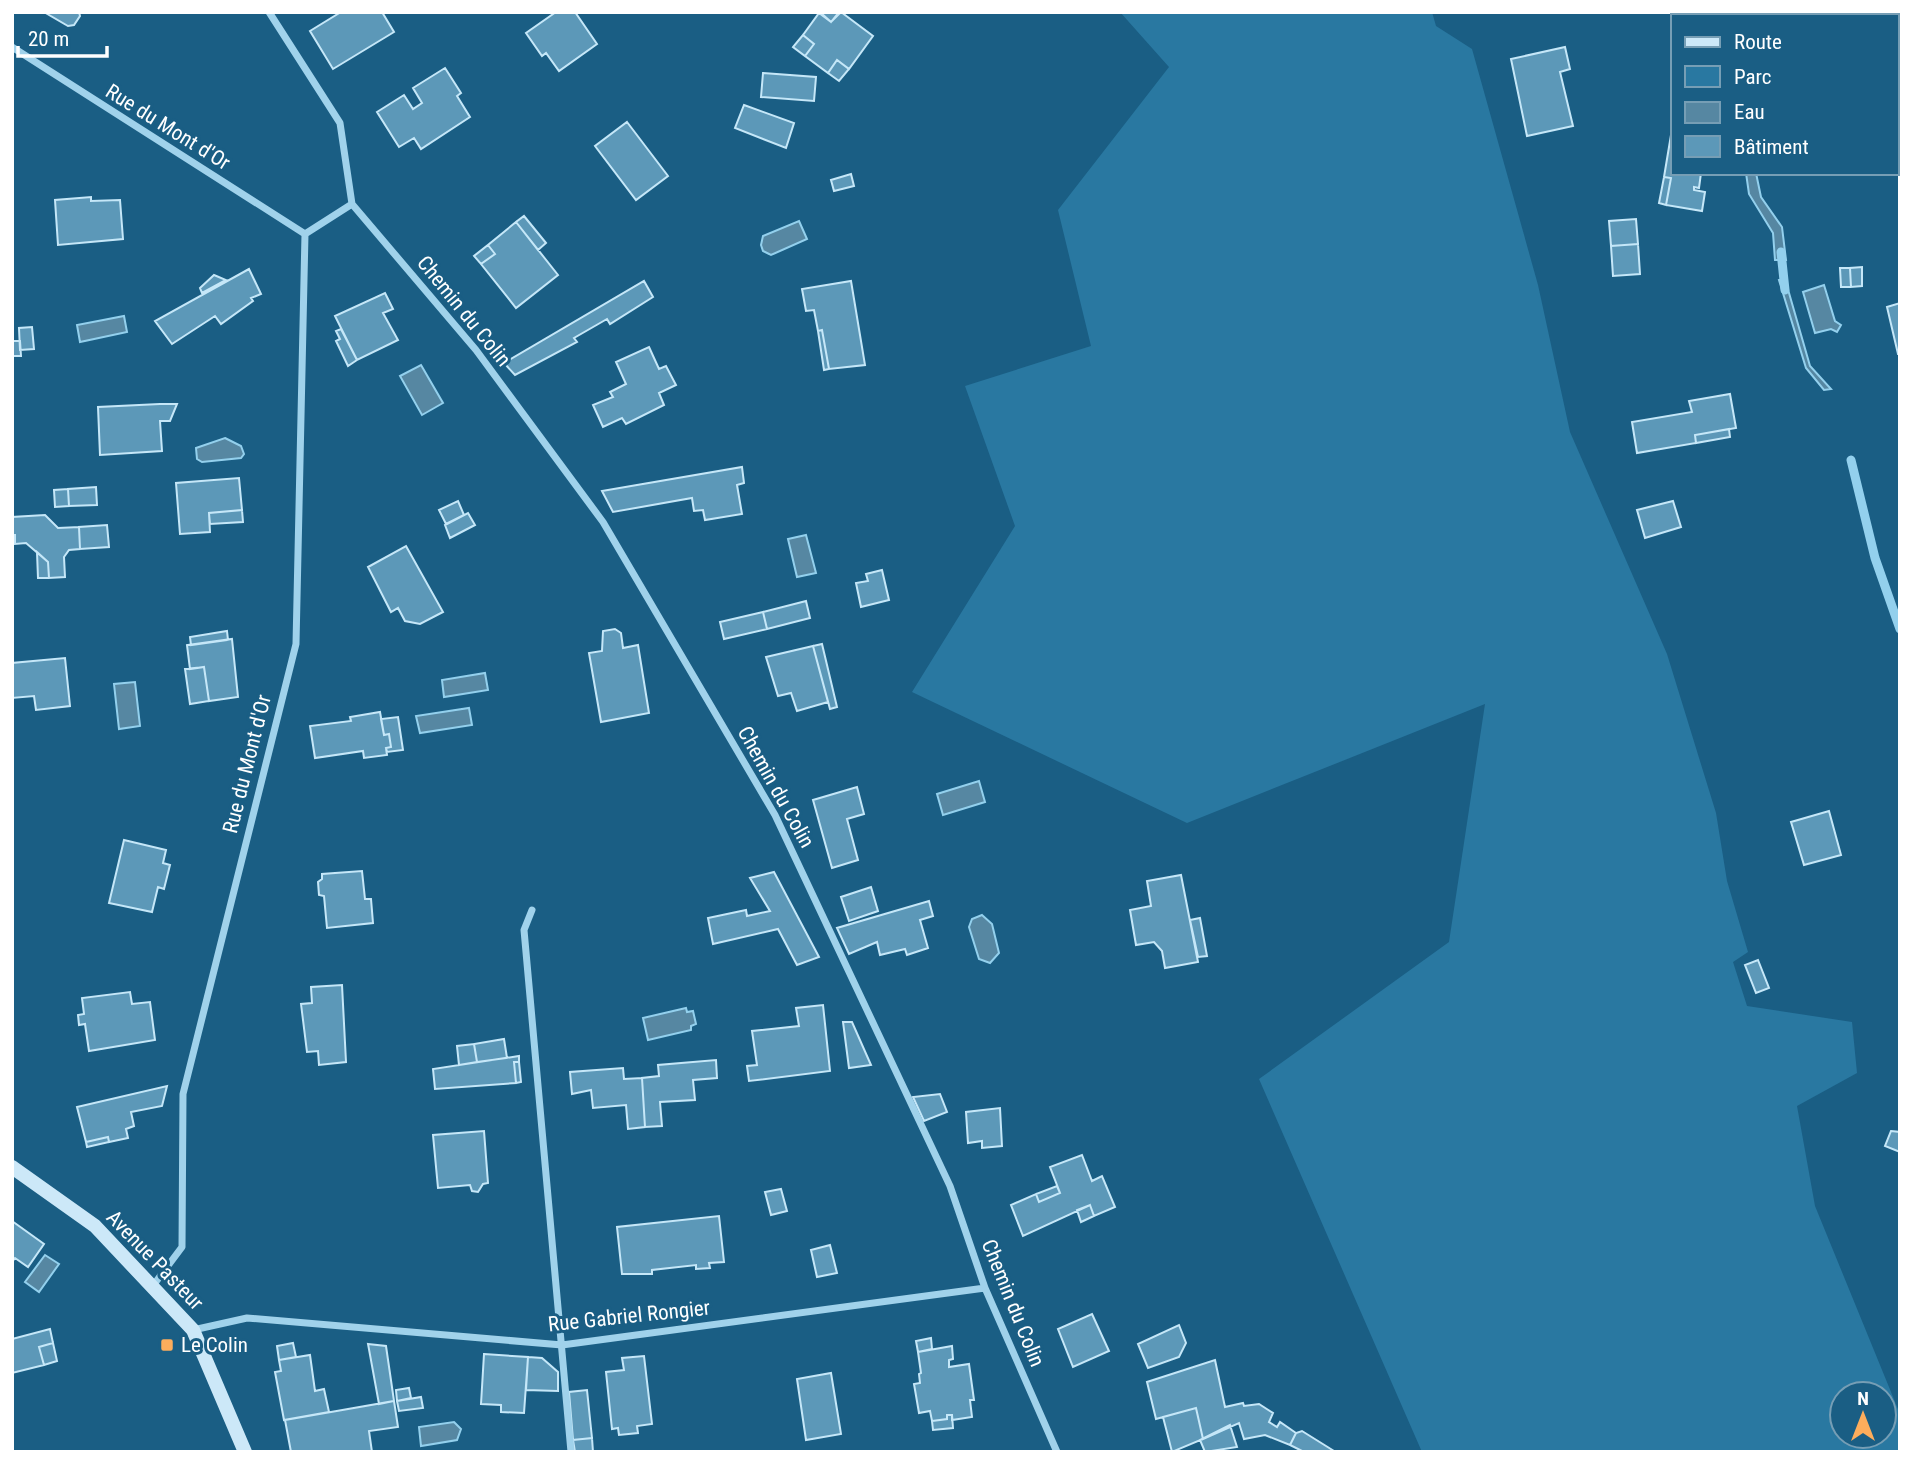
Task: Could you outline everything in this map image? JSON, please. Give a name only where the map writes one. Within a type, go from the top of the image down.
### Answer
[{"type":"main road","name":"Avenue Pasteur","points":[[12,1167],[95,1226],[193,1329],[245,1452]]},
{"type":"street","points":[[269,12],[340,123],[352,204],[306,234]]},
{"type":"street","name":"Rue du Mont d'Or","points":[[12,47],[306,234],[296,644],[183,1094],[182,1247],[152,1287]]},
{"type":"street","name":"Chemin du Colin","points":[[352,204],[476,350],[603,522],[775,815],[950,1186],[985,1288],[1057,1452]]},
{"type":"street","points":[[532,910],[524,930],[571,1452]]},
{"type":"street","name":"Rue Gabriel Rongier","points":[[193,1329],[247,1318],[562,1345],[985,1288]]},
{"type":"green space","points":[[1120,12],[1432,12],[1436,26],[1472,49],[1538,285],[1570,432],[1667,654],[1716,813],[1727,881],[1748,952],[1733,962],[1747,1006],[1852,1022],[1857,1073],[1797,1106],[1815,1206],[1886,1380],[1828,1380],[1828,1450],[1898,1450],[1898,1409],[1900,1452],[1422,1452],[1259,1079],[1449,942],[1485,704],[1187,823],[912,692],[1015,526],[965,386],[1091,346],[1058,210],[1169,67]]},
{"type":"water","points":[[1746,175],[1756,175],[1761,197],[1782,227],[1786,260],[1775,260],[1773,233],[1749,194]]},
{"type":"water","points":[[799,221],[807,239],[771,255],[763,251],[763,236]]},
{"type":"water","points":[[1785,279],[1810,366],[1831,389],[1824,390],[1806,368],[1779,280]]},
{"type":"water","points":[[1824,285],[1835,321],[1841,325],[1837,332],[1831,329],[1815,333],[1803,292]]},
{"type":"water","points":[[124,316],[127,332],[80,342],[77,325]]},
{"type":"water","points":[[421,365],[443,403],[422,415],[400,376]]},
{"type":"water","points":[[225,438],[241,446],[244,454],[241,458],[202,462],[197,459],[196,448]]},
{"type":"water","points":[[806,535],[816,573],[797,577],[788,539]]},
{"type":"water","points":[[485,673],[488,690],[444,697],[442,680]]},
{"type":"water","points":[[135,682],[140,726],[119,729],[114,684]]},
{"type":"water","points":[[469,708],[472,725],[420,733],[416,716]]},
{"type":"water","points":[[979,781],[985,802],[943,815],[937,794]]},
{"type":"water","points":[[982,915],[992,924],[999,953],[990,963],[979,959],[969,927],[972,919]]},
{"type":"water","points":[[686,1008],[687,1012],[693,1011],[696,1024],[691,1026],[691,1030],[648,1040],[643,1018]]},
{"type":"water","points":[[45,1255],[59,1264],[39,1292],[25,1282]]},
{"type":"water","points":[[454,1422],[461,1429],[457,1440],[421,1446],[419,1427]]},
{"type":"building","points":[[44,12],[79,12],[80,16],[74,25],[68,26]]},
{"type":"building","points":[[341,12],[382,12],[394,32],[333,69],[310,31]]},
{"type":"building","points":[[556,12],[575,12],[597,44],[559,71],[546,53],[542,56],[526,33]]},
{"type":"building","points":[[820,12],[839,12],[831,22]]},
{"type":"building","points":[[841,12],[873,36],[849,69],[837,60],[828,73],[805,56],[814,44],[803,35],[819,13],[831,22]]},
{"type":"building","points":[[1876,12],[1876,14],[1827,14]]},
{"type":"building","points":[[803,35],[814,44],[805,56],[793,47]]},
{"type":"building","points":[[1565,47],[1570,69],[1560,72],[1573,126],[1527,136],[1511,59]]},
{"type":"building","points":[[837,60],[849,69],[839,81],[828,73]]},
{"type":"building","points":[[445,68],[461,93],[457,96],[470,117],[421,149],[414,138],[399,147],[377,112],[404,95],[413,109],[422,103],[413,88]]},
{"type":"building","points":[[763,73],[816,77],[814,101],[761,97]]},
{"type":"building","points":[[744,105],[794,123],[786,148],[735,128]]},
{"type":"building","points":[[627,122],[668,176],[636,200],[595,146]]},
{"type":"building","points":[[1671,135],[1671,175],[1701,175],[1699,188],[1694,187],[1694,190],[1705,192],[1702,211],[1666,205],[1671,178],[1664,177]]},
{"type":"building","points":[[851,174],[854,186],[834,191],[831,180]]},
{"type":"building","points":[[1664,177],[1671,178],[1666,205],[1659,203]]},
{"type":"building","points":[[91,197],[91,201],[120,200],[123,239],[58,245],[55,200]]},
{"type":"building","points":[[524,216],[546,243],[538,250],[516,222]]},
{"type":"building","points":[[1636,219],[1638,244],[1611,246],[1609,221]]},
{"type":"building","points":[[516,222],[558,275],[516,308],[481,264],[495,254],[488,245]]},
{"type":"building","points":[[1638,244],[1640,274],[1613,276],[1611,246]]},
{"type":"building","points":[[488,245],[495,254],[481,264],[474,256]]},
{"type":"building","points":[[1862,267],[1862,286],[1851,287],[1850,268]]},
{"type":"building","points":[[1840,268],[1850,268],[1851,287],[1841,287]]},
{"type":"building","points":[[249,269],[261,294],[251,298],[253,301],[221,324],[215,316],[172,344],[155,321]]},
{"type":"building","points":[[214,275],[226,280],[202,293],[200,288]]},
{"type":"building","points":[[644,281],[653,297],[610,324],[607,319],[574,338],[577,342],[515,375],[504,363]]},
{"type":"building","points":[[851,281],[865,365],[829,369],[822,330],[818,331],[814,310],[806,311],[802,289]]},
{"type":"building","points":[[385,293],[393,309],[383,313],[398,340],[357,360],[335,316]]},
{"type":"building","points":[[1900,303],[1900,354],[1898,354],[1887,307]]},
{"type":"building","points":[[32,327],[34,349],[20,350],[19,328]]},
{"type":"building","points":[[341,329],[357,360],[348,366],[336,341],[340,339],[336,331]]},
{"type":"building","points":[[822,330],[829,369],[824,370],[818,331]]},
{"type":"building","points":[[12,341],[20,341],[21,356],[12,356]]},
{"type":"building","points":[[649,347],[659,369],[666,366],[676,385],[659,393],[664,405],[626,424],[622,418],[603,427],[593,405],[613,397],[610,392],[626,384],[616,362]]},
{"type":"building","points":[[1730,394],[1736,428],[1695,435],[1696,443],[1637,453],[1632,422],[1692,412],[1689,401]]},
{"type":"building","points":[[177,404],[170,421],[160,421],[162,451],[100,455],[98,407]]},
{"type":"building","points":[[1729,429],[1730,437],[1696,443],[1695,435]]},
{"type":"building","points":[[742,467],[744,483],[737,485],[742,514],[705,520],[703,510],[694,511],[692,498],[613,512],[602,491]]},
{"type":"building","points":[[239,478],[242,510],[209,513],[210,532],[180,534],[176,483]]},
{"type":"building","points":[[96,487],[97,505],[69,506],[68,489]]},
{"type":"building","points":[[68,489],[69,506],[55,507],[54,490]]},
{"type":"building","points":[[458,501],[464,515],[446,524],[439,510]]},
{"type":"building","points":[[1673,501],[1681,527],[1645,538],[1637,510]]},
{"type":"building","points":[[242,510],[243,522],[210,524],[209,513]]},
{"type":"building","points":[[468,513],[475,525],[450,538],[445,525]]},
{"type":"building","points":[[45,515],[58,528],[79,527],[80,549],[69,550],[64,557],[65,577],[49,578],[48,562],[26,543],[15,544],[15,535],[12,535],[12,517]]},
{"type":"building","points":[[107,525],[109,547],[80,549],[79,527]]},
{"type":"building","points":[[406,546],[443,612],[420,624],[405,621],[398,608],[391,612],[368,567]]},
{"type":"building","points":[[37,552],[48,562],[49,578],[38,578]]},
{"type":"building","points":[[882,570],[889,600],[861,607],[856,583],[868,581],[866,574]]},
{"type":"building","points":[[806,601],[810,618],[767,629],[763,612]]},
{"type":"building","points":[[763,612],[767,629],[724,639],[720,622]]},
{"type":"building","points":[[615,629],[621,633],[623,648],[638,645],[649,713],[601,722],[589,653],[602,651],[603,631]]},
{"type":"building","points":[[227,631],[228,640],[191,645],[190,637]]},
{"type":"building","points":[[232,639],[238,697],[209,701],[204,667],[190,669],[187,645]]},
{"type":"building","points":[[822,644],[837,707],[830,709],[813,646]]},
{"type":"building","points":[[813,646],[828,702],[797,711],[791,693],[778,696],[766,657]]},
{"type":"building","points":[[65,658],[70,706],[36,710],[34,696],[12,698],[12,663]]},
{"type":"building","points":[[204,667],[209,701],[190,704],[185,669]]},
{"type":"building","points":[[380,712],[384,735],[389,734],[391,747],[386,748],[387,755],[364,758],[363,751],[315,758],[310,726],[351,721],[350,717]]},
{"type":"building","points":[[398,717],[403,750],[387,752],[386,748],[391,747],[389,734],[384,735],[381,719]]},
{"type":"building","points":[[857,787],[864,814],[847,819],[858,860],[832,868],[813,800]]},
{"type":"building","points":[[1829,811],[1841,855],[1804,865],[1791,822]]},
{"type":"building","points":[[124,840],[166,850],[163,863],[170,865],[164,889],[158,887],[152,912],[109,903]]},
{"type":"building","points":[[362,871],[365,899],[371,899],[373,923],[327,928],[324,896],[319,895],[318,882],[322,879],[322,874]]},
{"type":"building","points":[[774,872],[819,957],[797,965],[778,929],[713,944],[708,918],[746,910],[747,916],[770,911],[750,878]]},
{"type":"building","points":[[1181,875],[1198,962],[1165,968],[1162,951],[1154,942],[1136,945],[1130,910],[1151,906],[1147,881]]},
{"type":"building","points":[[871,887],[878,911],[849,921],[841,897]]},
{"type":"building","points":[[929,901],[933,916],[920,920],[928,948],[907,955],[905,949],[880,955],[877,942],[849,954],[837,928]]},
{"type":"building","points":[[1200,918],[1207,956],[1198,957],[1190,920]]},
{"type":"building","points":[[1758,960],[1769,988],[1756,993],[1745,965]]},
{"type":"building","points":[[342,985],[346,1062],[319,1065],[318,1051],[307,1052],[301,1004],[312,1003],[311,987]]},
{"type":"building","points":[[130,992],[132,1004],[150,1002],[155,1040],[89,1051],[85,1024],[79,1025],[78,1015],[84,1014],[82,998]]},
{"type":"building","points":[[823,1005],[830,1071],[749,1081],[747,1066],[757,1065],[752,1031],[799,1026],[796,1008]]},
{"type":"building","points":[[843,1022],[852,1022],[871,1065],[849,1068]]},
{"type":"building","points":[[504,1039],[507,1058],[477,1062],[474,1044]]},
{"type":"building","points":[[474,1044],[477,1062],[459,1065],[457,1046]]},
{"type":"building","points":[[519,1056],[519,1062],[514,1062],[516,1083],[435,1089],[433,1069]]},
{"type":"building","points":[[716,1060],[717,1078],[693,1080],[695,1100],[660,1102],[662,1126],[645,1127],[642,1078],[659,1076],[658,1065]]},
{"type":"building","points":[[514,1062],[519,1062],[521,1082],[516,1083]]},
{"type":"building","points":[[623,1068],[624,1079],[642,1078],[645,1127],[628,1129],[626,1105],[593,1108],[591,1090],[572,1094],[570,1072]]},
{"type":"building","points":[[167,1086],[162,1106],[131,1112],[134,1126],[126,1129],[128,1138],[109,1142],[108,1137],[86,1142],[77,1107]]},
{"type":"building","points":[[940,1094],[947,1112],[924,1121],[913,1097]]},
{"type":"building","points":[[1000,1108],[1002,1146],[982,1148],[982,1141],[968,1143],[966,1112]]},
{"type":"building","points":[[484,1131],[488,1183],[483,1184],[478,1192],[472,1191],[470,1185],[438,1188],[433,1135]]},
{"type":"building","points":[[1891,1131],[1900,1132],[1900,1152],[1885,1146]]},
{"type":"building","points":[[108,1137],[109,1142],[87,1147],[86,1142]]},
{"type":"building","points":[[1082,1155],[1092,1181],[1102,1176],[1115,1207],[1094,1216],[1090,1205],[1023,1236],[1011,1205],[1036,1194],[1039,1202],[1060,1193],[1050,1167]]},
{"type":"building","points":[[1057,1186],[1060,1193],[1039,1202],[1036,1194]]},
{"type":"building","points":[[781,1189],[787,1211],[771,1215],[765,1192]]},
{"type":"building","points":[[1090,1205],[1094,1216],[1081,1222],[1077,1210]]},
{"type":"building","points":[[719,1216],[724,1262],[709,1263],[710,1268],[696,1269],[696,1265],[652,1270],[652,1274],[622,1274],[617,1227]]},
{"type":"building","points":[[12,1221],[44,1244],[28,1267],[15,1258],[12,1262]]},
{"type":"building","points":[[830,1245],[837,1273],[817,1277],[811,1250]]},
{"type":"building","points":[[1092,1314],[1109,1351],[1073,1367],[1058,1329]]},
{"type":"building","points":[[1179,1325],[1186,1343],[1179,1357],[1148,1368],[1138,1344]]},
{"type":"building","points":[[50,1329],[53,1343],[39,1347],[44,1365],[12,1373],[12,1339]]},
{"type":"building","points":[[931,1338],[932,1349],[918,1352],[916,1341]]},
{"type":"building","points":[[53,1343],[57,1361],[44,1365],[39,1347]]},
{"type":"building","points":[[293,1343],[296,1357],[279,1360],[277,1346]]},
{"type":"building","points":[[368,1344],[386,1346],[394,1401],[379,1404]]},
{"type":"building","points":[[952,1346],[953,1359],[949,1360],[949,1367],[969,1364],[974,1400],[970,1400],[972,1417],[952,1420],[952,1415],[947,1415],[947,1419],[932,1421],[930,1411],[919,1413],[914,1384],[920,1383],[918,1352]]},
{"type":"building","points":[[484,1354],[528,1357],[524,1413],[501,1412],[501,1405],[481,1404]]},
{"type":"building","points":[[310,1355],[315,1391],[324,1389],[329,1412],[284,1420],[275,1372],[281,1371],[279,1360]]},
{"type":"building","points":[[644,1356],[652,1424],[637,1426],[638,1433],[619,1435],[618,1428],[612,1429],[606,1372],[624,1370],[622,1358]]},
{"type":"building","points":[[528,1357],[542,1358],[558,1372],[558,1391],[526,1390]]},
{"type":"building","points":[[1215,1360],[1225,1407],[1243,1403],[1244,1406],[1259,1404],[1273,1413],[1269,1422],[1277,1427],[1280,1422],[1296,1433],[1290,1445],[1265,1435],[1244,1439],[1239,1423],[1203,1439],[1196,1408],[1156,1419],[1147,1382]]},
{"type":"building","points":[[831,1373],[841,1434],[806,1440],[797,1379]]},
{"type":"building","points":[[409,1388],[411,1398],[397,1401],[396,1390]]},
{"type":"building","points":[[587,1390],[592,1438],[573,1440],[569,1392]]},
{"type":"building","points":[[421,1397],[423,1408],[399,1411],[397,1401]]},
{"type":"building","points":[[394,1401],[398,1427],[369,1431],[372,1452],[291,1452],[285,1420]]},
{"type":"building","points":[[1196,1408],[1203,1439],[1172,1452],[1163,1417]]},
{"type":"building","points":[[947,1415],[952,1415],[953,1428],[933,1430],[932,1421],[947,1419]]},
{"type":"building","points":[[1230,1425],[1237,1447],[1205,1452],[1200,1440]]},
{"type":"building","points":[[1302,1431],[1334,1452],[1304,1452],[1290,1445],[1296,1433]]},
{"type":"building","points":[[592,1438],[593,1452],[575,1452],[573,1440]]},
{"type":"waterway","points":[[1781,252],[1785,290]]},
{"type":"waterway","points":[[1851,460],[1875,558],[1900,629]]},
{"type":"place","name":"Le Colin","points":[[167,1345]]}]
